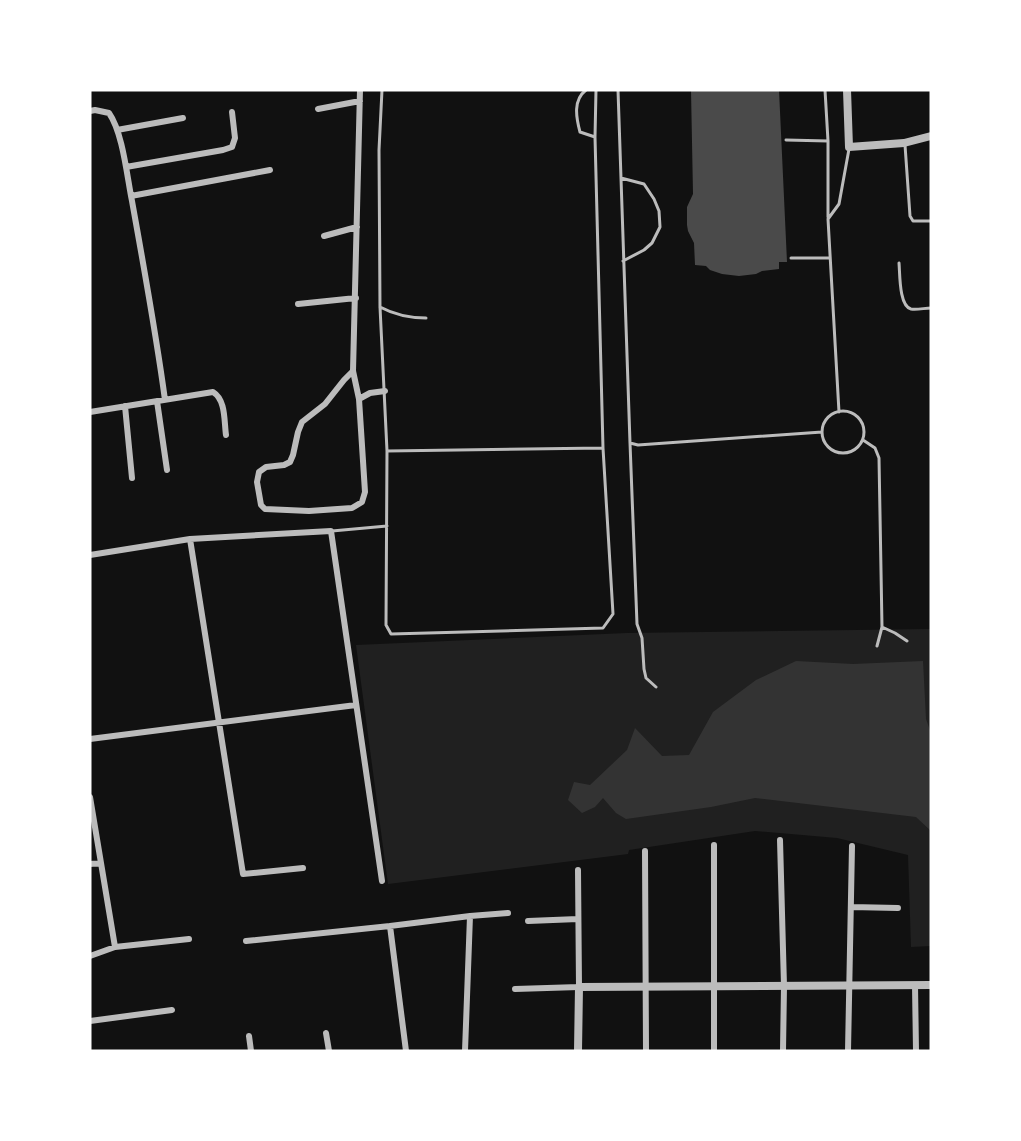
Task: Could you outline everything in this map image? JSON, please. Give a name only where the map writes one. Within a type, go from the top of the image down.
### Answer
[{"type":"street","points":[[353,371],[325,404],[302,422],[290,462],[266,467],[259,472],[257,482],[261,505],[265,509],[309,511],[352,508],[362,502],[365,492],[359,399],[353,371],[360,90]]},
{"type":"street","points":[[847,90],[849,147],[904,144],[931,136]]},
{"type":"street","points":[[318,109],[360,101]]},
{"type":"street","points":[[92,111],[109,113],[117,130],[154,321],[165,400]]},
{"type":"street","points":[[126,167],[232,147],[235,138],[232,112]]},
{"type":"street","points":[[117,130],[183,118]]},
{"type":"street","points":[[131,196],[270,170]]},
{"type":"street","points":[[324,236],[357,226]]},
{"type":"street","points":[[298,304],[356,298]]},
{"type":"street","points":[[359,399],[370,393],[384,391]]},
{"type":"street","points":[[90,412],[213,392],[222,400],[226,435]]},
{"type":"street","points":[[157,401],[167,470]]},
{"type":"street","points":[[125,406],[132,478]]},
{"type":"street","points":[[90,555],[189,539],[331,531],[382,881]]},
{"type":"street","points":[[189,539],[243,874],[303,868]]},
{"type":"street","points":[[90,739],[356,705]]},
{"type":"street","points":[[90,797],[115,947]]},
{"type":"street","points":[[780,840],[784,986],[783,1051]]},
{"type":"street","points":[[714,845],[714,1051]]},
{"type":"street","points":[[848,1051],[852,846]]},
{"type":"street","points":[[645,851],[646,1051]]},
{"type":"street","points":[[90,864],[101,863]]},
{"type":"street","points":[[578,870],[578,1051]]},
{"type":"street","points":[[851,907],[898,908]]},
{"type":"street","points":[[246,941],[508,913]]},
{"type":"street","points":[[465,1051],[470,916]]},
{"type":"street","points":[[528,921],[578,919]]},
{"type":"street","points":[[390,926],[406,1051]]},
{"type":"street","points":[[90,956],[115,947],[189,939]]},
{"type":"street","points":[[915,986],[916,1051]]},
{"type":"street","points":[[515,988],[931,986]]},
{"type":"street","points":[[90,1021],[172,1010]]},
{"type":"street","points":[[326,1033],[329,1051]]},
{"type":"street","points":[[249,1036],[251,1051]]},
{"type":"lane","points":[[382,90],[379,150],[380,307],[387,451],[386,625],[391,634],[603,628],[613,614],[603,448],[595,137],[596,90]]},
{"type":"lane","points":[[586,90],[581,94],[577,103],[577,122],[580,132],[595,137]]},
{"type":"lane","points":[[618,90],[637,624],[642,638],[646,678],[656,687]]},
{"type":"lane","points":[[825,90],[828,141],[828,219],[838,412]]},
{"type":"lane","points":[[786,140],[828,141]]},
{"type":"lane","points":[[904,144],[910,216],[913,221],[931,221]]},
{"type":"lane","points":[[828,219],[839,204],[849,147]]},
{"type":"lane","points":[[621,178],[644,184],[659,211],[660,227],[652,243],[623,261]]},
{"type":"lane","points":[[791,258],[830,258]]},
{"type":"lane","points":[[899,263],[902,300],[905,306],[911,309],[931,308]]},
{"type":"lane","points":[[380,307],[404,316],[426,318]]},
{"type":"lane","points":[[846,410],[858,416],[865,427],[860,446],[847,453],[832,450],[823,439],[822,432],[827,418],[833,413],[846,410]]},
{"type":"lane","points":[[630,443],[638,445],[822,432]]},
{"type":"lane","points":[[863,440],[875,448],[879,458],[882,627],[877,646]]},
{"type":"lane","points":[[387,451],[603,448]]},
{"type":"lane","points":[[331,531],[387,526]]},
{"type":"lane","points":[[882,627],[907,641]]},
{"type":"shaded area","points":[[931,629],[931,946],[911,947],[908,855],[837,838],[755,831],[629,850],[628,854],[388,884],[356,645],[627,633]]},
{"type":"shaded area","points":[[796,661],[853,664],[923,661],[926,719],[931,733],[931,831],[916,817],[755,798],[711,807],[626,819],[616,813],[603,798],[595,807],[582,813],[568,800],[574,782],[590,785],[627,750],[635,728],[662,756],[689,755],[713,712],[756,680]]},
{"type":"building","points":[[691,90],[779,90],[787,262],[779,262],[779,269],[739,276],[722,274],[706,266],[695,265],[694,243],[687,225],[687,207],[693,194]]}]
